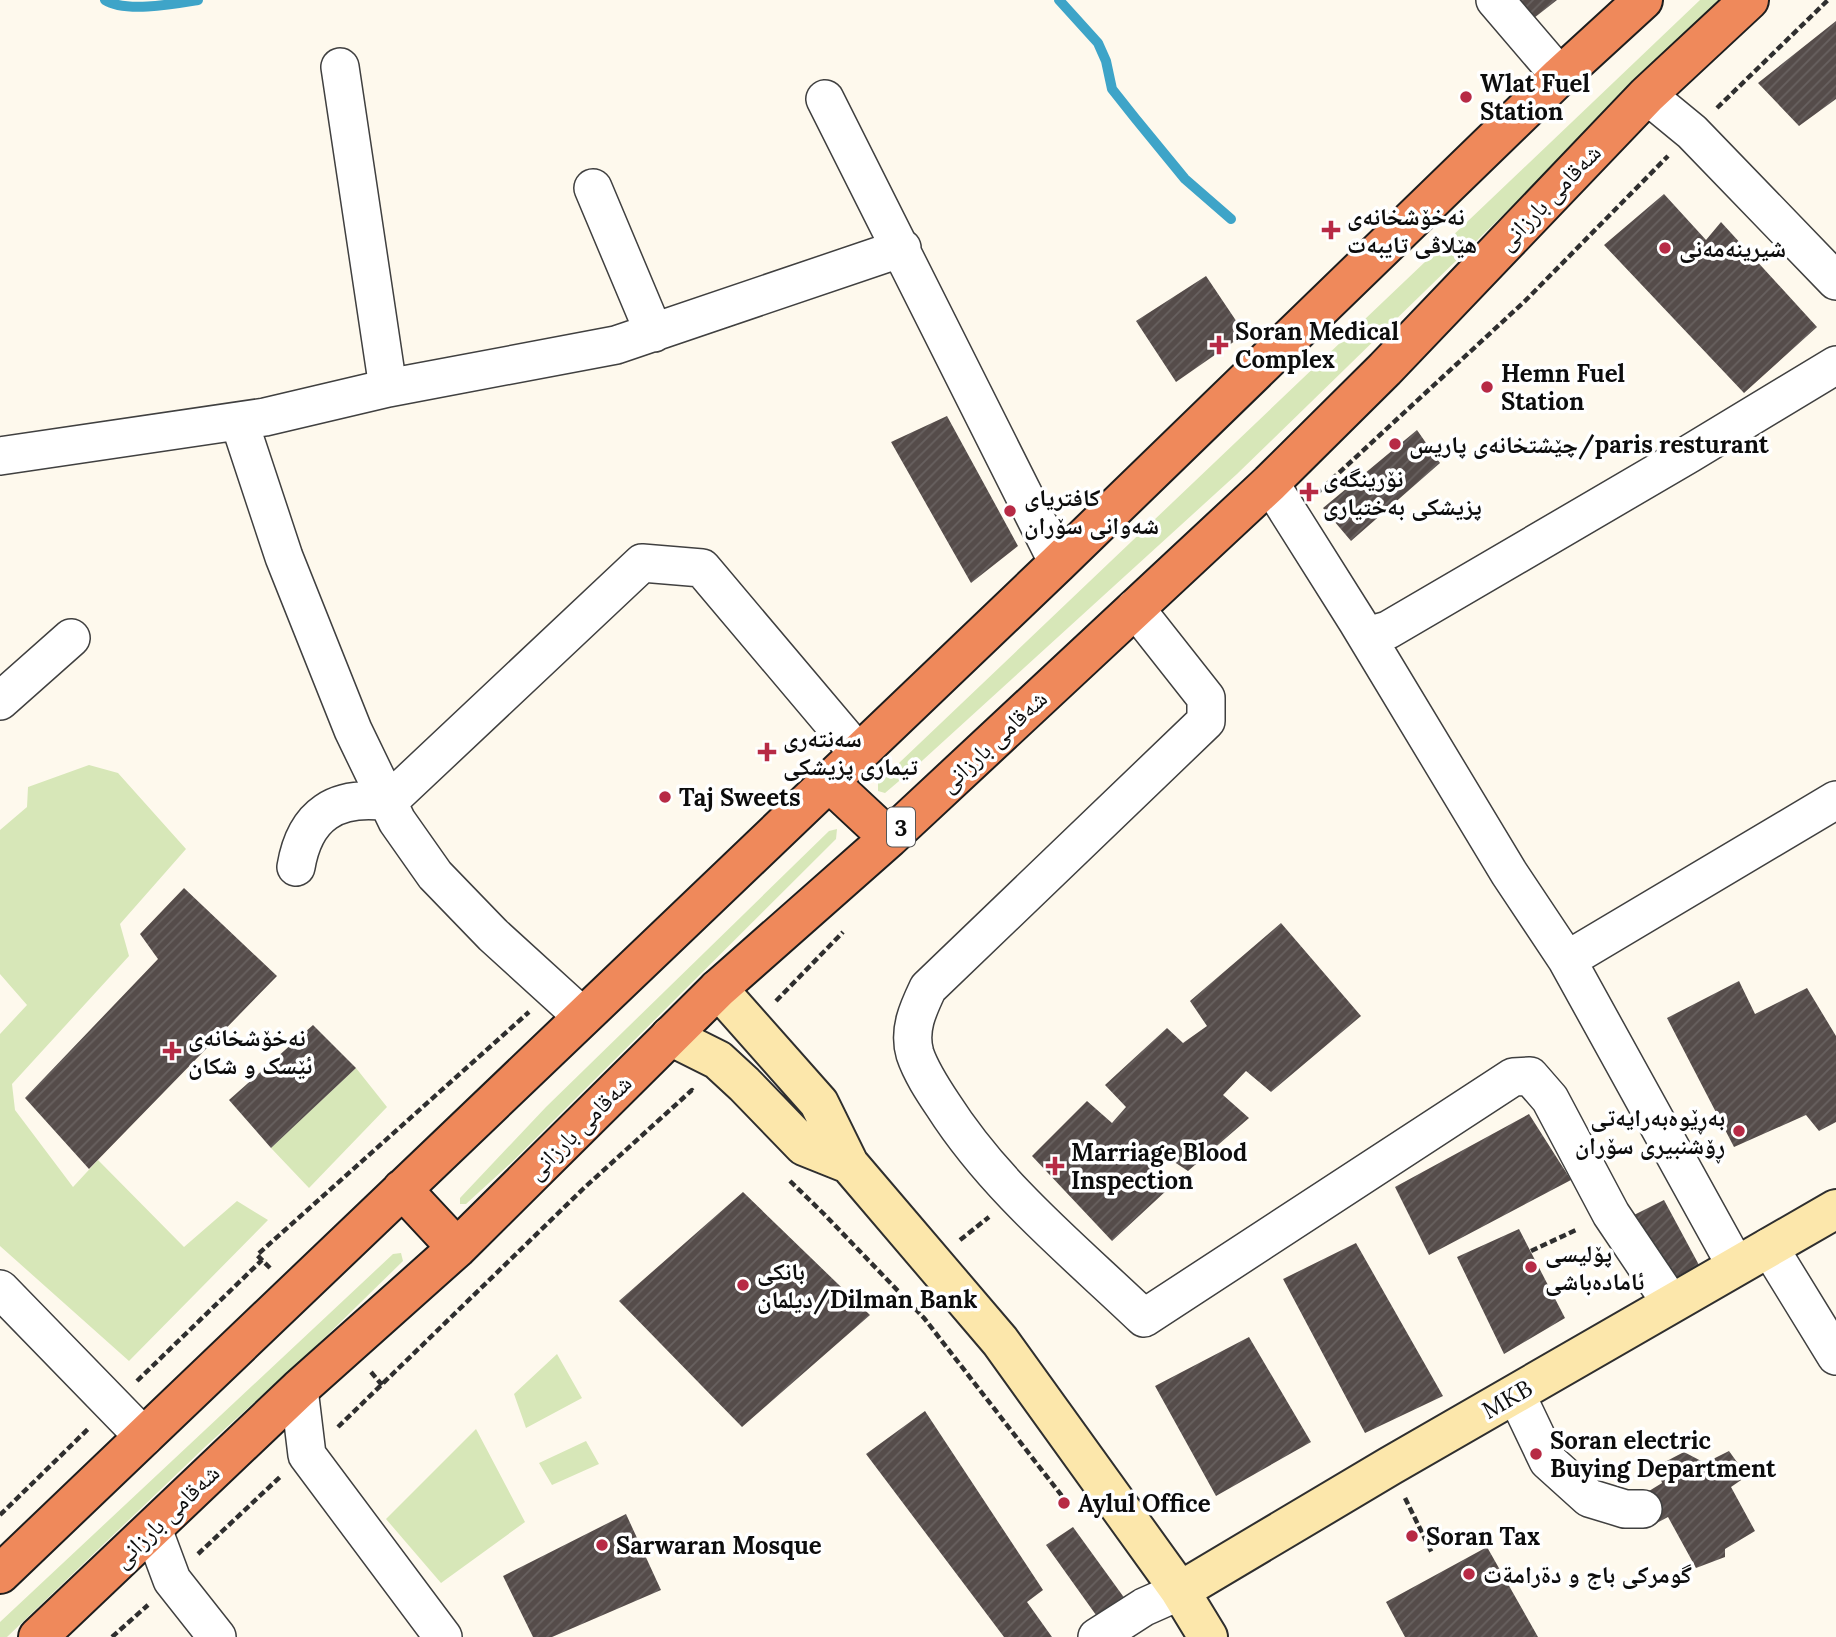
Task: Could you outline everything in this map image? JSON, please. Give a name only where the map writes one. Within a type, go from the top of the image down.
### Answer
[{"type":"highway","points":[[0,1574],[1058,563],[1560,76],[1643,0]]},
{"type":"highway","name":"شەقامی بارزانی","points":[[37,1637],[299,1389],[457,1248],[718,989],[889,838],[1270,482],[1385,369],[1647,94],[1749,0]]},
{"type":"highway","points":[[829,782],[889,838]]},
{"type":"highway","points":[[402,1189],[457,1248]]},
{"type":"main road","points":[[718,989],[818,1103],[849,1164],[1000,1341],[1180,1591],[1209,1637]]},
{"type":"main road","points":[[670,1036],[718,1059],[804,1146],[849,1164]]},
{"type":"main road","name":"MKB","points":[[1180,1591],[1390,1466],[1836,1209]]},
{"type":"street","points":[[1495,0],[1560,76]]},
{"type":"street","points":[[340,67],[388,388]]},
{"type":"street","points":[[1647,94],[1692,132],[1836,281]]},
{"type":"street","points":[[825,99],[1058,563]]},
{"type":"street","points":[[593,188],[654,333]]},
{"type":"street","points":[[0,456],[239,421],[388,388],[616,345],[902,248]]},
{"type":"street","points":[[1367,636],[1388,630],[1836,365]]},
{"type":"street","points":[[239,421],[284,557],[353,730],[397,821],[435,875],[493,935],[583,1017]]},
{"type":"street","points":[[1270,482],[1367,636],[1509,873],[1567,960],[1736,1266]]},
{"type":"street","points":[[388,802],[642,563],[702,568],[859,754]]},
{"type":"street","points":[[1135,608],[1206,698],[1206,721],[928,988],[913,1020],[914,1052],[959,1131],[1016,1196],[1144,1318],[1513,1077],[1530,1076],[1550,1099],[1611,1214],[1671,1303]]},
{"type":"street","points":[[0,701],[71,638]]},
{"type":"street","points":[[296,867],[300,846],[310,826],[326,811],[345,802],[367,799],[388,802]]},
{"type":"street","points":[[1567,960],[1836,800]]},
{"type":"street","points":[[1769,1247],[1836,1356]]},
{"type":"street","points":[[0,1289],[144,1437]]},
{"type":"street","points":[[299,1389],[307,1455],[443,1637]]},
{"type":"street","points":[[1516,1394],[1548,1461],[1589,1498],[1625,1509],[1643,1509]]},
{"type":"street","points":[[153,1529],[172,1580],[217,1637]]},
{"type":"street","points":[[1097,1637],[1144,1607],[1180,1591]]},
{"type":"path","points":[[112,1637],[285,1472],[322,1443],[584,1188],[692,1090],[702,1099]]},
{"type":"path","points":[[783,1176],[824,1214],[924,1318],[1069,1505]]},
{"type":"path","points":[[932,1262],[1016,1196]]},
{"type":"path","points":[[1531,1251],[1611,1214]]},
{"type":"path","points":[[1390,1466],[1432,1553]]},
{"type":"green space","points":[[1700,0],[1724,0],[1237,474],[912,770],[885,793],[878,791],[878,783]]},
{"type":"green space","points":[[89,765],[118,773],[186,849],[120,924],[129,956],[12,1084],[15,1110],[73,1187],[98,1160],[184,1247],[237,1201],[268,1220],[129,1361],[0,1246],[0,1034],[27,1005],[0,974],[0,830],[27,807],[28,787]]},
{"type":"green space","points":[[837,829],[836,839],[512,1162],[466,1204],[460,1204],[460,1198],[546,1107],[829,831]]},
{"type":"green space","points":[[356,1068],[387,1107],[309,1188],[271,1148]]},
{"type":"green space","points":[[401,1253],[403,1261],[312,1350],[206,1446],[7,1637],[0,1637],[0,1622],[393,1254]]},
{"type":"green space","points":[[557,1354],[582,1398],[526,1428],[514,1394]]},
{"type":"green space","points":[[476,1429],[525,1522],[441,1583],[386,1519]]},
{"type":"green space","points":[[586,1441],[599,1464],[552,1485],[539,1463]]},
{"type":"building","points":[[1518,0],[1557,0],[1534,18]]},
{"type":"building","points":[[1836,21],[1836,99],[1799,126],[1758,83]]},
{"type":"building","points":[[1664,194],[1706,240],[1721,222],[1817,327],[1744,393],[1604,245]]},
{"type":"building","points":[[1206,276],[1245,334],[1176,382],[1136,321]]},
{"type":"building","points":[[947,416],[1018,546],[971,583],[891,442]]},
{"type":"building","points":[[1417,430],[1440,463],[1351,541],[1323,508]]},
{"type":"building","points":[[184,888],[277,976],[89,1169],[25,1098],[158,959],[140,934]]},
{"type":"building","points":[[1281,923],[1361,1016],[1271,1092],[1246,1071],[1223,1095],[1249,1118],[1188,1171],[1159,1152],[1149,1166],[1167,1190],[1112,1241],[1032,1156],[1087,1101],[1112,1123],[1126,1107],[1105,1085],[1167,1028],[1183,1043],[1207,1026],[1190,1001]]},
{"type":"building","points":[[1739,981],[1755,1014],[1807,988],[1836,1036],[1836,1122],[1819,1131],[1806,1115],[1734,1147],[1667,1018]]},
{"type":"building","points":[[313,1025],[356,1068],[271,1148],[229,1100]]},
{"type":"building","points":[[1529,1114],[1571,1180],[1429,1255],[1395,1187]]},
{"type":"building","points":[[743,1192],[870,1315],[742,1427],[619,1301]]},
{"type":"building","points":[[1664,1200],[1699,1265],[1671,1280],[1630,1217]]},
{"type":"building","points":[[1519,1229],[1565,1318],[1504,1354],[1457,1257]]},
{"type":"building","points":[[1356,1243],[1443,1396],[1365,1433],[1283,1279]]},
{"type":"building","points":[[1249,1337],[1311,1442],[1216,1496],[1155,1386]]},
{"type":"building","points":[[925,1411],[1043,1590],[1027,1602],[1052,1637],[1004,1637],[866,1454]]},
{"type":"building","points":[[1729,1451],[1747,1476],[1731,1487],[1755,1531],[1725,1549],[1725,1557],[1696,1568],[1668,1517],[1653,1525],[1636,1499],[1662,1483],[1657,1466],[1684,1452],[1705,1463]]},
{"type":"building","name":"Sarwaran Mosque","points":[[626,1514],[661,1590],[552,1637],[533,1637],[503,1576]]},
{"type":"building","points":[[1073,1527],[1128,1603],[1101,1622],[1046,1545]]},
{"type":"building","name":"گومركى باج و دةرامةت","points":[[1487,1547],[1538,1637],[1405,1637],[1386,1602]]},
{"type":"waterway","points":[[105,0],[137,7],[198,0]]},
{"type":"waterway","points":[[1059,0],[1098,43],[1106,61],[1112,89],[1185,179],[1231,219]]},
{"type":"place","name":"Wlat Fuel Station","points":[[1466,97]]},
{"type":"place","name":"نەخۆشخانەی هێلاڤی تایبەت","points":[[1331,230]]},
{"type":"place","name":"شیرینەمەنی","points":[[1665,248]]},
{"type":"place","name":"Soran Medical Complex","points":[[1219,345]]},
{"type":"place","name":"Hemn Fuel Station","points":[[1487,387]]},
{"type":"place","name":"چێشتخانەی پاریس/paris resturant","points":[[1395,444]]},
{"type":"place","name":"نۆرینگەی پزیشکی بەختیاری","points":[[1309,492]]},
{"type":"place","name":"کافتریای شەوانی سۆران","points":[[1010,511]]},
{"type":"place","name":"سەنتەری تیماری پزیشکی","points":[[767,752]]},
{"type":"place","name":"Taj Sweets","points":[[665,797]]},
{"type":"place","name":"نەخۆشخانەی ئێسک و شکان","points":[[172,1051]]},
{"type":"place","name":"بەڕێوەبەرایەتی ڕۆشنبیری سۆران","points":[[1739,1131]]},
{"type":"place","name":"Marriage Blood Inspection","points":[[1055,1166]]},
{"type":"place","name":"پۆلیسی ئامادەباشی","points":[[1531,1267]]},
{"type":"place","name":"بانکی دیلمان/Dilman Bank","points":[[743,1285]]},
{"type":"place","name":"Soran electric Buying Department","points":[[1536,1454]]},
{"type":"place","name":"Aylul Office","points":[[1064,1503]]},
{"type":"place","name":"Soran Tax","points":[[1412,1536]]},
{"type":"place","name":"Sarwaran Mosque","points":[[602,1545]]},
{"type":"place","name":"گومركى باج و دةرامةت","points":[[1469,1574]]}]
